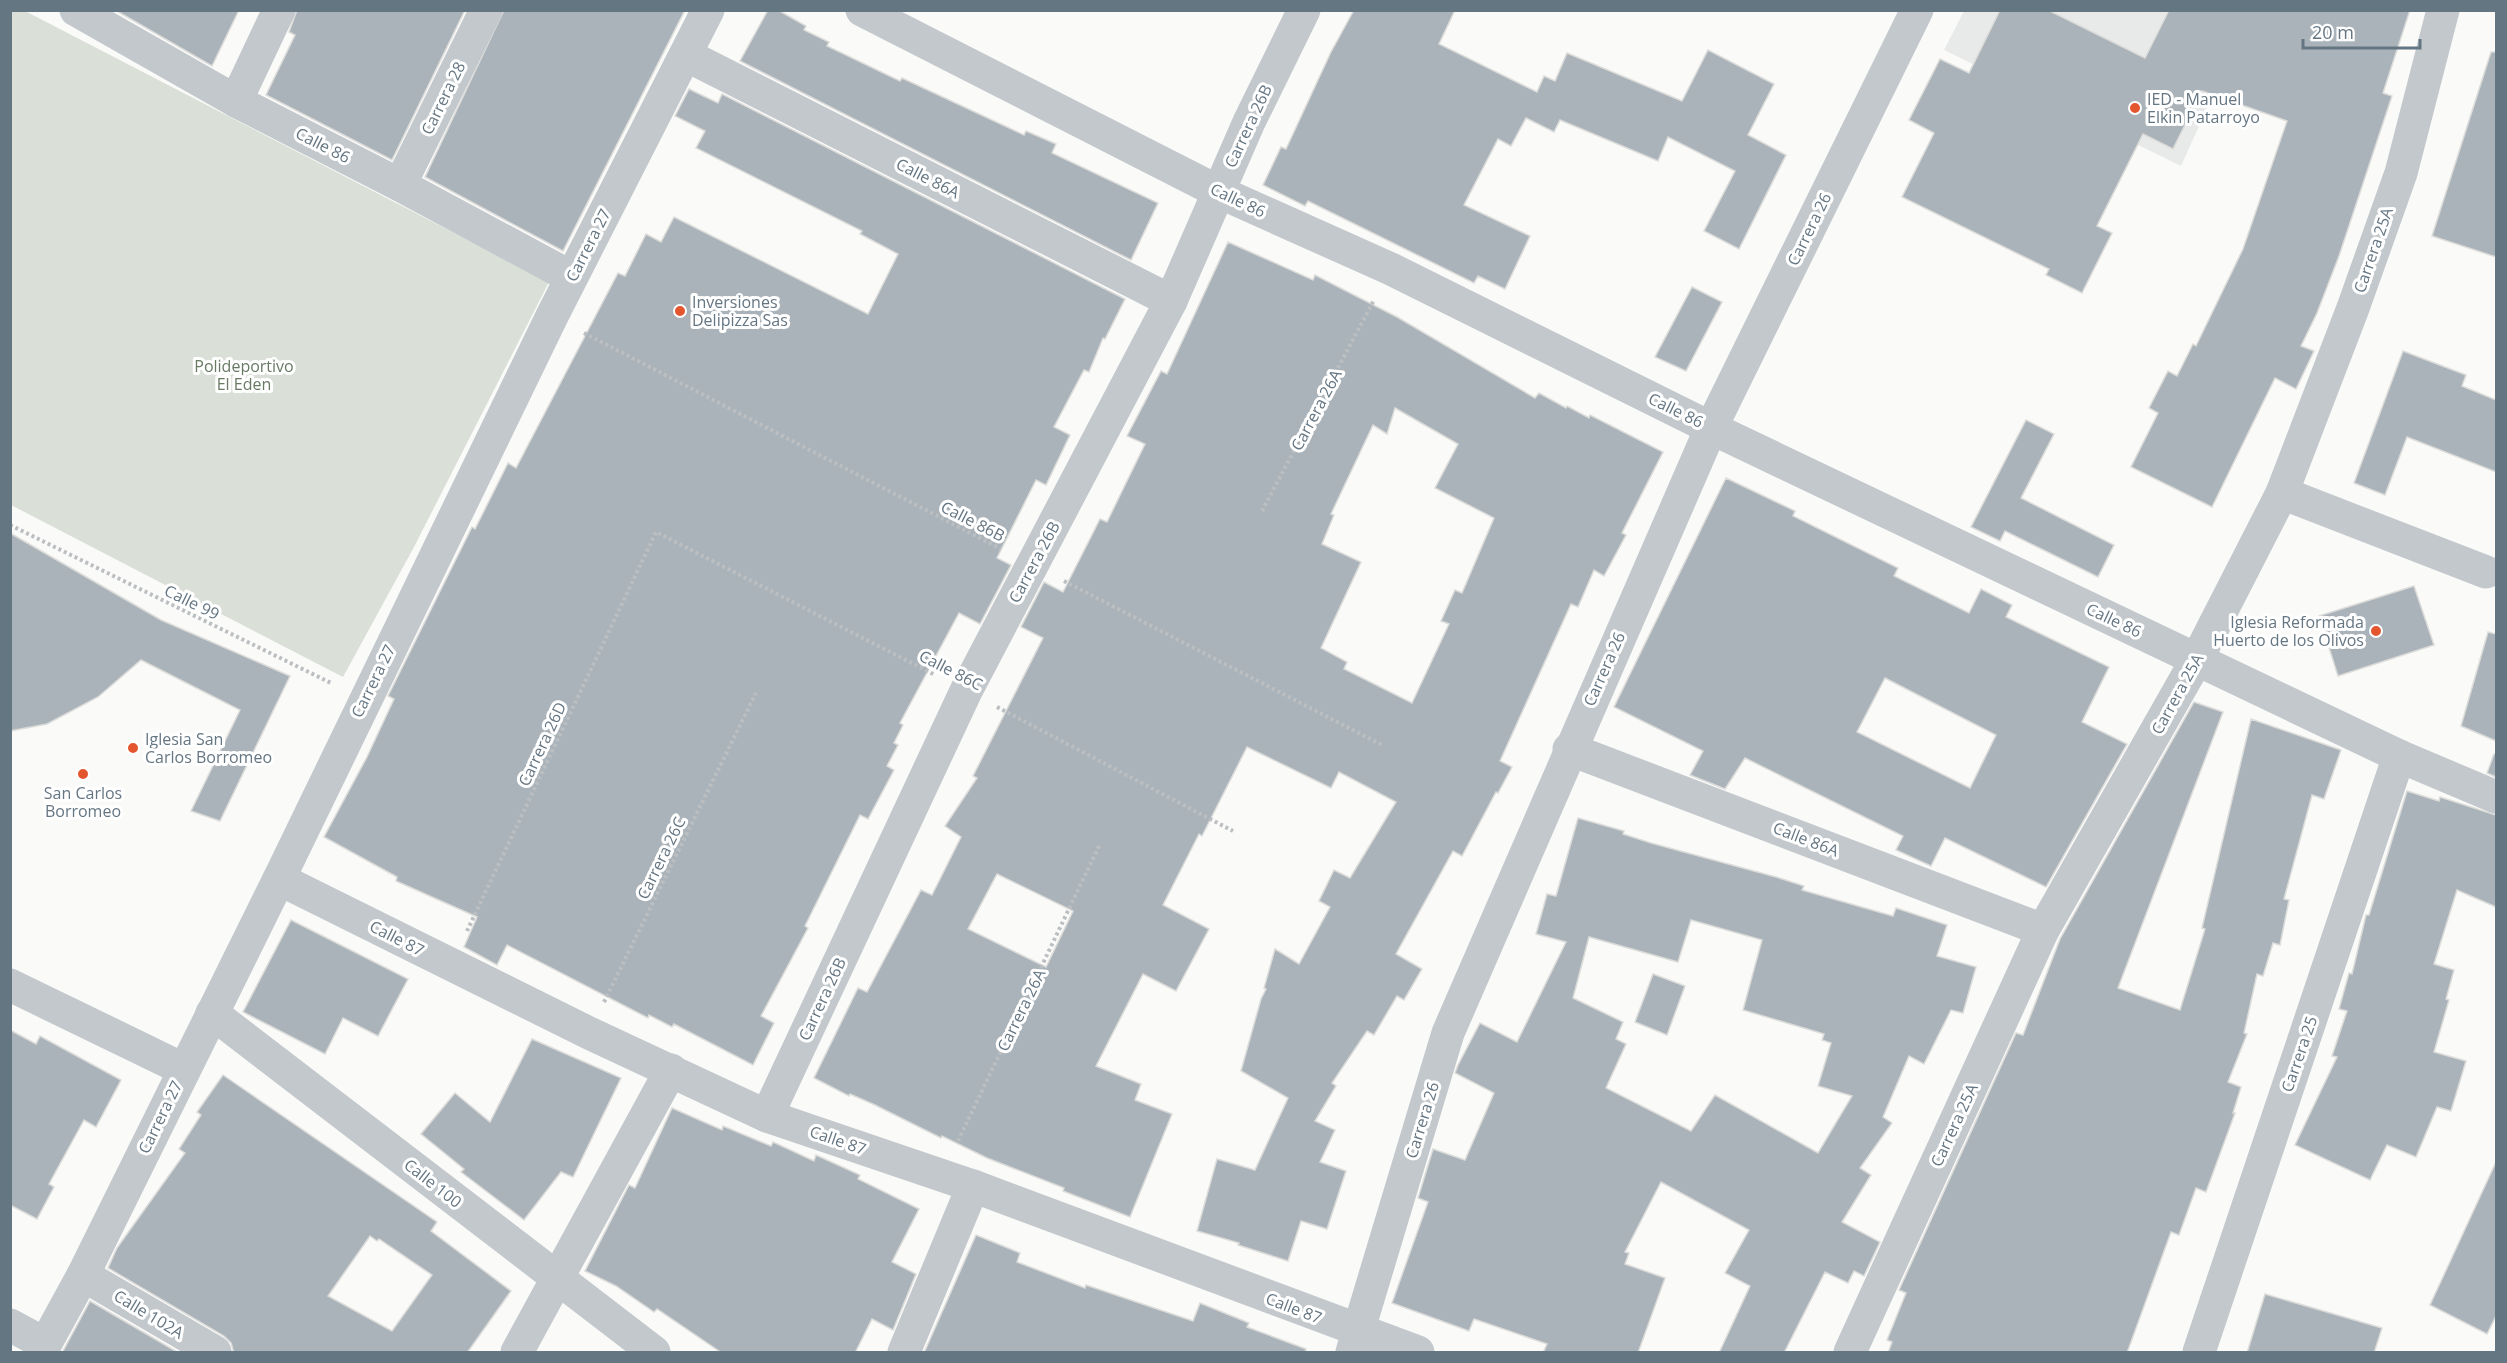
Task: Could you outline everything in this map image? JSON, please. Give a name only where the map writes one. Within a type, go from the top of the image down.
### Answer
[{"type":"street","name":"Calle 86","points":[[76,10],[236,101],[572,277]]},
{"type":"street","points":[[236,101],[279,10]]},
{"type":"street","name":"Carrera 28","points":[[400,185],[486,10]]},
{"type":"street","name":"Carrera 27","points":[[43,1348],[83,1275],[279,879],[552,316],[708,10]]},
{"type":"street","name":"Calle 86","points":[[862,10],[1219,192],[1391,269],[1711,428],[2399,756],[2496,797]]},
{"type":"street","name":"Carrera 26B","points":[[767,1116],[966,691],[1171,301],[1249,122],[1304,10]]},
{"type":"street","name":"Carrera 26","points":[[1355,1342],[1448,1033],[1569,749],[1711,428],[1917,10]]},
{"type":"street","name":"Carrera 25A","points":[[1850,1353],[2043,930],[2197,659],[2282,493],[2353,308],[2401,173],[2443,10]]},
{"type":"street","name":"Calle 86A","points":[[686,56],[1171,301]]},
{"type":"street","points":[[2282,493],[2486,572]]},
{"type":"street","name":"Calle 86A","points":[[1569,749],[2043,930]]},
{"type":"street","name":"Carrera 25","points":[[2199,1353],[2399,756]]},
{"type":"street","name":"Calle 87","points":[[279,879],[589,1033],[767,1116],[973,1186],[1355,1342],[1418,1353]]},
{"type":"street","points":[[10,985],[183,1070]]},
{"type":"street","name":"Calle 100","points":[[212,1013],[654,1353]]},
{"type":"street","points":[[517,1353],[670,1070]]},
{"type":"street","points":[[904,1353],[973,1186]]},
{"type":"street","name":"Calle 102A","points":[[83,1275],[215,1353]]},
{"type":"street","points":[[10,1325],[43,1348]]},
{"type":"path","name":"Carrera 26A","points":[[1262,512],[1370,308]]},
{"type":"path","name":"Calle 86B","points":[[552,316],[1384,746]]},
{"type":"path","name":"Calle 99","points":[[10,525],[364,700]]},
{"type":"path","name":"Calle 86C","points":[[656,532],[1233,831]]},
{"type":"path","name":"Carrera 26D","points":[[450,965],[656,532]]},
{"type":"path","name":"Carrera 26C","points":[[589,1033],[756,693]]},
{"type":"path","name":"Carrera 26A","points":[[942,1175],[1100,844]]},
{"type":"shaded area","name":"IED - Manuel Elkin Patarroyo","points":[[1964,11],[2251,11],[2181,166],[1944,50]]},
{"type":"green space","name":"Polideportivo El Eden","points":[[11,11],[25,11],[549,282],[414,547],[343,677],[11,505]]},
{"type":"building","points":[[115,10],[239,10],[212,66]]},
{"type":"building","points":[[297,10],[465,10],[392,160],[266,95],[295,35],[289,32]]},
{"type":"building","points":[[504,10],[685,10],[563,251],[425,177]]},
{"type":"building","points":[[768,10],[778,10],[806,26],[804,30],[829,42],[827,46],[900,81],[902,78],[1024,135],[1026,131],[1056,144],[1052,153],[1158,203],[1131,260],[740,61]]},
{"type":"building","points":[[1354,10],[1455,10],[1439,44],[1537,92],[1544,76],[1555,81],[1567,53],[1682,101],[1708,50],[1774,84],[1748,135],[1786,155],[1739,249],[1704,231],[1735,171],[1668,137],[1658,161],[1560,120],[1554,132],[1526,118],[1511,146],[1498,139],[1464,205],[1530,236],[1505,289],[1478,276],[1474,283],[1308,201],[1305,206],[1263,185],[1281,147],[1286,149],[1331,52]]},
{"type":"building","points":[[2000,10],[2048,10],[2145,58],[2169,10],[2410,10],[2383,93],[2392,96],[2339,256],[2317,313],[2301,346],[2314,351],[2296,389],[2275,378],[2212,507],[2131,467],[2158,413],[2149,408],[2168,371],[2177,376],[2193,344],[2196,346],[2243,249],[2287,121],[2202,91],[2173,149],[2143,134],[2097,226],[2112,233],[2082,293],[2046,275],[2049,269],[1902,197],[1934,133],[1909,120],[1940,59],[1969,73]]},
{"type":"building","points":[[2491,52],[2496,52],[2496,257],[2432,236]]},
{"type":"building","points":[[689,89],[718,103],[722,94],[1125,299],[1105,339],[1103,338],[1089,372],[1084,370],[1054,427],[1070,435],[1046,485],[1036,480],[997,558],[1011,565],[980,624],[959,613],[900,723],[903,725],[894,743],[898,745],[887,766],[894,770],[868,819],[860,815],[805,926],[808,928],[761,1016],[774,1023],[753,1065],[674,1024],[672,1027],[649,1015],[648,1018],[507,945],[497,965],[464,947],[477,917],[396,881],[397,877],[324,837],[367,757],[394,699],[388,696],[472,527],[475,529],[508,463],[516,468],[618,273],[625,276],[646,234],[661,242],[674,217],[868,314],[898,254],[860,234],[862,231],[696,148],[705,131],[675,116]]},
{"type":"building","points":[[1228,242],[1313,280],[1315,275],[1397,317],[1535,398],[1539,393],[1589,418],[1590,415],[1663,452],[1622,533],[1626,535],[1604,576],[1594,570],[1578,607],[1571,604],[1500,761],[1512,767],[1462,856],[1453,851],[1396,954],[1422,969],[1404,1000],[1397,996],[1374,1035],[1367,1031],[1332,1083],[1336,1086],[1315,1121],[1335,1130],[1320,1162],[1346,1171],[1327,1229],[1301,1221],[1288,1261],[1197,1231],[1217,1159],[1255,1170],[1288,1098],[1241,1071],[1261,999],[1266,989],[1264,988],[1275,949],[1299,964],[1330,907],[1319,901],[1334,870],[1350,878],[1396,802],[1339,772],[1331,788],[1247,747],[1202,836],[1199,834],[1163,905],[1209,929],[1176,991],[1143,974],[1096,1066],[1141,1084],[1135,1100],[1172,1114],[1130,1217],[1063,1191],[1064,1188],[987,1158],[942,1136],[941,1138],[814,1078],[858,988],[867,992],[921,890],[932,895],[961,837],[945,826],[977,778],[973,776],[1043,638],[1021,627],[1044,582],[1063,592],[1100,519],[1107,522],[1145,444],[1127,436],[1161,371],[1167,374]],"holes":[[[1395,408],[1458,444],[1435,488],[1494,518],[1462,593],[1455,590],[1441,621],[1449,624],[1412,703],[1344,669],[1347,662],[1321,648],[1361,562],[1322,544],[1334,515],[1331,514],[1373,425],[1387,434]],[[997,874],[1073,911],[1046,967],[968,929]]]},
{"type":"building","points":[[1692,287],[1722,302],[1686,371],[1655,357]]},
{"type":"building","points":[[2403,351],[2466,375],[2462,386],[2496,400],[2496,472],[2407,437],[2385,495],[2354,483]]},
{"type":"building","points":[[2026,420],[2054,434],[2021,498],[2114,545],[2098,577],[2005,531],[2000,541],[1971,527]]},
{"type":"building","points":[[1726,478],[1795,511],[1793,516],[1898,568],[1894,576],[1969,613],[1981,589],[2012,605],[2006,617],[2109,667],[2082,722],[2127,744],[2046,887],[1945,838],[1931,866],[1896,850],[1903,836],[1745,758],[1725,789],[1690,775],[1703,751],[1614,707]],"holes":[[[1885,678],[1996,735],[1970,788],[1857,732]]]},
{"type":"building","points":[[10,533],[161,620],[290,676],[220,821],[191,811],[240,710],[141,660],[98,697],[47,724],[10,731]]},
{"type":"building","name":"Iglesia Reformada Huerto de los Olivos","points":[[2414,586],[2434,645],[2338,676],[2319,616]]},
{"type":"building","points":[[2488,632],[2496,634],[2496,741],[2461,726]]},
{"type":"building","points":[[2194,702],[2223,712],[2118,988],[2180,1010],[2205,929],[2202,928],[2251,719],[2341,750],[2324,799],[2312,795],[2284,899],[2289,900],[2280,945],[2273,943],[2263,976],[2257,974],[2244,1033],[2247,1034],[2228,1082],[2241,1087],[2233,1113],[2235,1113],[2206,1192],[2196,1188],[2179,1235],[2171,1232],[2127,1353],[1888,1353],[1892,1342],[1887,1340],[1906,1293],[1899,1290],[2016,1033],[2023,1035],[2060,939]]},
{"type":"building","points":[[2494,754],[2496,754],[2496,777],[2487,773]]},
{"type":"building","points":[[2407,791],[2439,801],[2440,797],[2496,815],[2496,907],[2457,890],[2434,964],[2454,970],[2446,999],[2449,1000],[2434,1052],[2466,1061],[2451,1111],[2437,1107],[2416,1157],[2387,1145],[2370,1180],[2295,1145],[2337,1057],[2332,1056],[2347,1011],[2339,1009],[2349,973],[2352,974],[2366,915],[2369,915]]},
{"type":"building","points":[[1578,818],[1624,831],[1623,834],[1651,843],[1804,886],[1802,890],[1893,916],[1896,908],[1947,925],[1937,956],[1976,967],[1963,1013],[1951,1010],[1924,1064],[1909,1056],[1883,1117],[1892,1123],[1860,1168],[1871,1175],[1842,1222],[1880,1242],[1864,1276],[1854,1271],[1848,1283],[1825,1272],[1784,1353],[1719,1353],[1750,1286],[1725,1273],[1749,1230],[1661,1182],[1625,1252],[1629,1253],[1625,1264],[1665,1278],[1638,1353],[1543,1353],[1547,1344],[1474,1319],[1469,1331],[1392,1303],[1428,1202],[1418,1198],[1433,1149],[1465,1160],[1494,1093],[1455,1073],[1458,1065],[1480,1023],[1517,1042],[1566,942],[1536,934],[1547,894],[1556,896]],"holes":[[[1691,920],[1762,940],[1743,1010],[1824,1034],[1822,1040],[1831,1043],[1818,1086],[1852,1096],[1818,1153],[1715,1095],[1691,1131],[1606,1088],[1626,1044],[1616,1039],[1623,1022],[1573,998],[1589,937],[1678,962]]]},
{"type":"building","points":[[291,920],[408,979],[378,1036],[343,1018],[325,1054],[243,1012]]},
{"type":"building","points":[[1653,974],[1685,986],[1667,1035],[1635,1022]]},
{"type":"building","points":[[10,1030],[36,1044],[40,1036],[121,1080],[96,1127],[84,1120],[49,1184],[54,1187],[37,1219],[10,1205]]},
{"type":"building","points":[[532,1039],[621,1078],[573,1177],[561,1172],[524,1220],[461,1172],[464,1169],[421,1134],[455,1093],[490,1122]]},
{"type":"building","points":[[223,1075],[437,1222],[431,1231],[511,1291],[467,1353],[234,1353],[231,1343],[224,1336],[108,1268],[117,1248],[185,1153],[179,1149],[201,1115],[197,1112]],"holes":[[[370,1236],[377,1241],[379,1239],[432,1275],[392,1331],[328,1296]]]},
{"type":"building","points":[[672,1108],[722,1130],[723,1126],[771,1146],[773,1142],[814,1161],[816,1155],[860,1175],[858,1179],[919,1209],[892,1262],[916,1274],[893,1330],[872,1319],[855,1353],[722,1353],[657,1309],[654,1312],[616,1286],[585,1271],[629,1185],[635,1188]]},
{"type":"building","points":[[2496,1162],[2496,1316],[2487,1334],[2430,1305]]},
{"type":"building","points":[[976,1235],[1020,1253],[1017,1262],[1085,1288],[1086,1285],[1193,1321],[1200,1303],[1249,1323],[1247,1327],[1306,1349],[1305,1353],[924,1353]]},
{"type":"building","points":[[2265,1294],[2382,1328],[2374,1353],[2247,1353]]},
{"type":"building","points":[[90,1301],[179,1353],[62,1353]]},
{"type":"place","name":"IED - Manuel Elkin Patarroyo","points":[[2135,108]]},
{"type":"place","name":"Inversiones Delipizza Sas","points":[[680,311]]},
{"type":"place","name":"Iglesia Reformada Huerto de los Olivos","points":[[2376,631]]},
{"type":"place","name":"Iglesia San Carlos Borromeo","points":[[133,748]]},
{"type":"place","name":"San Carlos Borromeo","points":[[83,774]]}]
